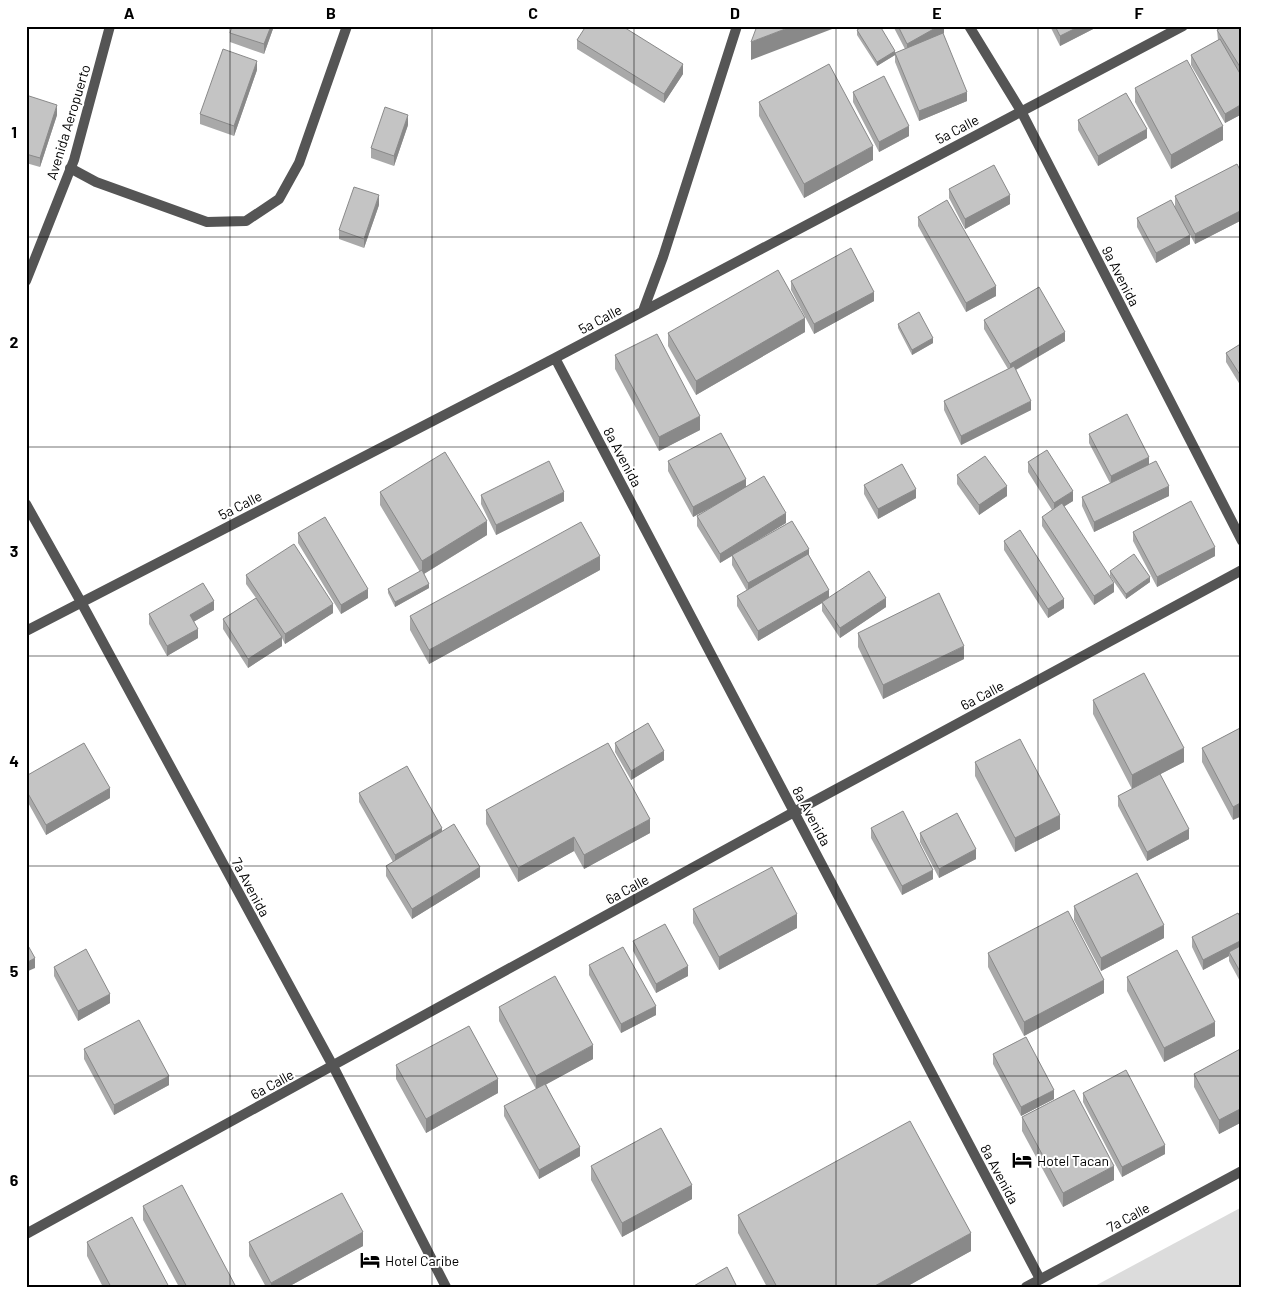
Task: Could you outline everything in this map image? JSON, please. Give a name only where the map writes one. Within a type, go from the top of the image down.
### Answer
[{"type":"street","name":"Avenida Aeropuerto","points":[[26,281],[70,168],[110,26]]},
{"type":"street","points":[[70,168],[96,182],[207,222],[246,220],[279,199],[299,163],[347,26]]},
{"type":"street","points":[[643,311],[663,257],[737,26]]},
{"type":"street","name":"9a Avenida","points":[[969,26],[1021,111],[1242,541]]},
{"type":"street","name":"5a Calle","points":[[26,631],[555,358],[1183,26]]},
{"type":"street","name":"8a Avenida","points":[[555,358],[1042,1283]]},
{"type":"street","name":"7a Avenida","points":[[26,504],[333,1066],[446,1287]]},
{"type":"street","name":"6a Calle","points":[[26,1234],[794,812],[1242,570]]},
{"type":"street","name":"7a Calle","points":[[1026,1287],[1042,1283],[1242,1171]]},
{"type":"shaded area","points":[[1242,1207],[1242,1287],[1093,1287]]},
{"type":"building","points":[[232,26],[271,26],[264,44],[230,33]]},
{"type":"building","points":[[586,26],[622,26],[683,64],[664,94],[577,40]]},
{"type":"building","points":[[757,26],[793,26],[751,42]]},
{"type":"building","points":[[863,26],[880,26],[895,51],[877,62],[857,30]]},
{"type":"building","points":[[898,26],[939,26],[907,44]]},
{"type":"building","points":[[1055,26],[1080,26],[1060,36]]},
{"type":"building","points":[[1224,26],[1242,26],[1242,70],[1217,30]]},
{"type":"building","points":[[943,33],[967,92],[919,111],[895,53]]},
{"type":"building","points":[[1220,39],[1242,77],[1242,104],[1225,114],[1191,55]]},
{"type":"building","points":[[223,49],[257,61],[234,126],[200,114]]},
{"type":"building","points":[[1187,60],[1223,126],[1171,155],[1135,88]]},
{"type":"building","points":[[829,64],[873,146],[804,184],[759,102]]},
{"type":"building","points":[[884,76],[909,126],[879,142],[853,92]]},
{"type":"building","points":[[1126,93],[1147,129],[1098,156],[1078,120]]},
{"type":"building","points":[[26,95],[57,105],[40,158],[26,154]]},
{"type":"building","points":[[385,107],[408,115],[394,156],[371,148]]},
{"type":"building","points":[[1237,164],[1242,174],[1242,210],[1195,234],[1175,196]]},
{"type":"building","points":[[994,165],[1010,195],[965,219],[949,189]]},
{"type":"building","points":[[354,187],[379,195],[364,239],[339,230]]},
{"type":"building","points":[[947,200],[996,286],[966,303],[918,217]]},
{"type":"building","points":[[1171,200],[1190,235],[1156,253],[1137,218]]},
{"type":"building","points":[[851,248],[874,292],[814,324],[791,281]]},
{"type":"building","points":[[778,270],[805,318],[696,381],[668,333]]},
{"type":"building","points":[[1039,287],[1065,332],[1010,364],[984,320]]},
{"type":"building","points":[[919,312],[933,338],[912,350],[898,324]]},
{"type":"building","points":[[657,334],[700,416],[659,437],[615,355]]},
{"type":"building","points":[[1242,343],[1242,378],[1226,353]]},
{"type":"building","points":[[1014,366],[1031,401],[961,436],[944,401]]},
{"type":"building","points":[[1127,414],[1149,457],[1111,476],[1089,434]]},
{"type":"building","points":[[721,433],[746,479],[693,507],[668,461]]},
{"type":"building","points":[[1047,450],[1073,491],[1054,503],[1028,462]]},
{"type":"building","points":[[445,452],[487,521],[422,561],[380,492]]},
{"type":"building","points":[[985,456],[1007,486],[979,505],[957,475]]},
{"type":"building","points":[[549,461],[564,492],[496,525],[481,495]]},
{"type":"building","points":[[1156,461],[1169,486],[1094,522],[1082,497]]},
{"type":"building","points":[[902,464],[916,489],[878,509],[864,485]]},
{"type":"building","points":[[764,476],[786,513],[720,554],[697,516]]},
{"type":"building","points":[[1191,501],[1215,547],[1157,577],[1133,532]]},
{"type":"building","points":[[1062,503],[1114,583],[1094,596],[1042,517]]},
{"type":"building","points":[[325,517],[368,589],[341,605],[298,533]]},
{"type":"building","points":[[792,521],[809,549],[748,583],[732,555]]},
{"type":"building","points":[[581,522],[600,556],[429,650],[410,616]]},
{"type":"building","points":[[1020,530],[1064,599],[1048,609],[1004,541]]},
{"type":"building","points":[[294,544],[333,604],[285,634],[246,575]]},
{"type":"building","points":[[808,554],[829,590],[758,631],[737,596]]},
{"type":"building","points":[[1134,554],[1150,577],[1126,594],[1110,571]]},
{"type":"building","points":[[422,570],[429,584],[395,602],[388,589]]},
{"type":"building","points":[[869,571],[886,598],[840,628],[822,602]]},
{"type":"building","points":[[203,583],[214,601],[190,615],[198,629],[167,646],[149,614]]},
{"type":"building","points":[[939,593],[964,646],[883,685],[858,633]]},
{"type":"building","points":[[256,598],[282,637],[248,659],[223,619]]},
{"type":"building","points":[[1144,673],[1184,748],[1132,775],[1093,700]]},
{"type":"building","points":[[648,723],[664,751],[631,771],[615,743]]},
{"type":"building","points":[[1242,727],[1242,802],[1233,807],[1202,748]]},
{"type":"building","points":[[1020,739],[1060,815],[1015,838],[975,762]]},
{"type":"building","points":[[84,743],[110,788],[46,825],[26,790],[26,776]]},
{"type":"building","points":[[608,743],[650,819],[584,855],[574,837],[518,868],[486,810]]},
{"type":"building","points":[[407,766],[442,828],[395,855],[359,793]]},
{"type":"building","points":[[1160,774],[1189,829],[1147,852],[1118,796]]},
{"type":"building","points":[[903,811],[933,870],[902,886],[871,828]]},
{"type":"building","points":[[957,813],[976,849],[939,869],[920,833]]},
{"type":"building","points":[[454,824],[480,867],[412,909],[386,866]]},
{"type":"building","points":[[772,867],[797,914],[719,957],[693,909]]},
{"type":"building","points":[[1137,873],[1164,925],[1101,958],[1074,906]]},
{"type":"building","points":[[1068,911],[1104,980],[1024,1022],[988,953]]},
{"type":"building","points":[[1238,913],[1242,920],[1242,940],[1203,960],[1192,937]]},
{"type":"building","points":[[665,924],[688,966],[656,984],[633,941]]},
{"type":"building","points":[[26,942],[35,958],[26,963]]},
{"type":"building","points":[[1242,945],[1242,975],[1229,952]]},
{"type":"building","points":[[623,947],[656,1006],[621,1024],[589,965]]},
{"type":"building","points":[[86,949],[110,994],[78,1011],[54,967]]},
{"type":"building","points":[[1177,950],[1215,1022],[1164,1048],[1127,977]]},
{"type":"building","points":[[555,976],[593,1045],[536,1076],[499,1007]]},
{"type":"building","points":[[139,1020],[169,1076],[114,1105],[84,1049]]},
{"type":"building","points":[[469,1026],[498,1079],[426,1119],[396,1065]]},
{"type":"building","points":[[1026,1037],[1054,1090],[1021,1107],[993,1054]]},
{"type":"building","points":[[1242,1048],[1242,1108],[1219,1120],[1194,1074]]},
{"type":"building","points":[[1126,1070],[1165,1145],[1122,1167],[1083,1093]]},
{"type":"building","points":[[545,1084],[580,1147],[539,1170],[504,1106]]},
{"type":"building","points":[[1074,1090],[1114,1166],[1063,1193],[1022,1117]]},
{"type":"building","points":[[910,1121],[971,1233],[873,1287],[777,1287],[738,1215]]},
{"type":"building","points":[[661,1128],[692,1185],[622,1223],[591,1166]]},
{"type":"building","points":[[182,1185],[236,1287],[187,1287],[143,1206]]},
{"type":"building","points":[[342,1193],[363,1232],[271,1283],[249,1242]]},
{"type":"building","points":[[132,1217],[169,1287],[111,1287],[87,1242]]},
{"type":"building","points":[[727,1267],[737,1287],[692,1287]]},
{"type":"place","name":"Hotel Tacan","points":[[1022,1160]]},
{"type":"place","name":"Hotel Caribe","points":[[370,1260]]}]
